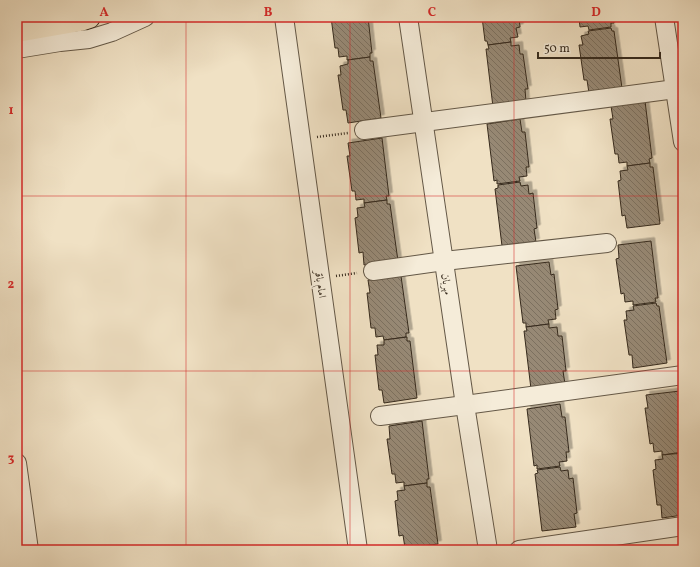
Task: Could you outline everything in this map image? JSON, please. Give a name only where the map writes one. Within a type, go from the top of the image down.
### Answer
[{"type":"main road","points":[[17,30],[80,20],[89,17]]},
{"type":"street","points":[[17,49],[89,39],[112,32],[145,17]]},
{"type":"street","name":"امام باقر","points":[[284,17],[358,550]]},
{"type":"street","name":"مهربان","points":[[408,17],[465,406],[488,550]]},
{"type":"street","points":[[664,17],[679,88],[683,142]]},
{"type":"street","points":[[364,130],[679,88]]},
{"type":"street","points":[[373,271],[607,243]]},
{"type":"street","points":[[380,416],[465,406],[683,375]]},
{"type":"street","points":[[17,463],[29,550]]},
{"type":"street","points":[[518,550],[683,526]]},
{"type":"path","points":[[301,140],[364,130]]},
{"type":"path","points":[[320,278],[373,271]]},
{"type":"building","points":[[331,17],[368,17],[372,53],[370,53],[370,57],[347,60],[347,56],[339,57],[338,48],[335,48]]},
{"type":"building","points":[[482,17],[519,17],[520,27],[516,28],[518,37],[510,38],[511,42],[488,45],[487,41],[485,41]]},
{"type":"building","points":[[576,17],[613,17],[614,23],[611,23],[611,27],[589,30],[588,26],[580,27],[579,18]]},
{"type":"building","points":[[611,28],[612,31],[614,31],[622,88],[589,93],[587,80],[584,80],[579,45],[583,45],[581,36],[589,34],[588,31]]},
{"type":"building","points":[[511,42],[511,46],[519,45],[520,54],[523,54],[528,89],[525,89],[526,102],[493,107],[486,49],[489,49],[488,45]]},
{"type":"building","points":[[370,57],[370,61],[373,61],[381,118],[348,123],[346,110],[343,110],[338,75],[341,75],[340,66],[348,64],[348,60]]},
{"type":"building","points":[[645,101],[652,158],[649,159],[650,163],[627,166],[627,162],[619,163],[618,154],[615,154],[610,119],[613,119],[611,106]]},
{"type":"building","points":[[520,119],[522,132],[525,132],[529,167],[526,167],[527,176],[519,177],[520,181],[497,184],[497,180],[494,181],[487,124]]},
{"type":"building","points":[[382,138],[389,196],[386,196],[387,200],[364,203],[364,199],[356,200],[355,191],[352,191],[347,156],[350,156],[348,143]]},
{"type":"building","points":[[650,163],[650,167],[653,167],[660,224],[627,228],[625,215],[622,216],[618,181],[621,180],[620,171],[628,170],[627,166]]},
{"type":"building","points":[[520,182],[521,186],[528,185],[529,194],[533,193],[537,228],[534,229],[536,242],[502,246],[495,189],[498,188],[498,185]]},
{"type":"building","points":[[387,200],[387,204],[390,204],[398,261],[364,265],[363,252],[359,253],[355,218],[358,217],[357,208],[365,207],[364,203]]},
{"type":"building","points":[[651,241],[658,298],[655,298],[656,302],[633,305],[633,301],[625,302],[624,293],[621,294],[616,259],[619,258],[618,245]]},
{"type":"building","points":[[549,262],[551,275],[554,274],[558,309],[555,310],[556,319],[548,320],[549,324],[526,327],[526,323],[523,323],[516,266]]},
{"type":"building","points":[[401,276],[409,333],[406,333],[406,337],[384,340],[383,336],[376,337],[375,328],[371,328],[367,293],[370,293],[368,280]]},
{"type":"building","points":[[656,303],[657,306],[659,306],[667,363],[633,368],[632,355],[629,355],[624,320],[627,320],[626,311],[634,310],[633,306]]},
{"type":"building","points":[[549,324],[549,328],[557,327],[558,336],[562,336],[566,371],[563,371],[565,384],[531,389],[524,331],[527,331],[526,327]]},
{"type":"building","points":[[407,337],[407,341],[410,341],[417,398],[384,403],[382,390],[379,390],[375,355],[378,355],[377,345],[384,345],[384,340]]},
{"type":"building","points":[[680,391],[683,415],[683,452],[662,455],[662,451],[654,452],[653,443],[650,444],[645,408],[648,408],[646,395]]},
{"type":"building","points":[[560,404],[562,417],[565,417],[569,452],[566,452],[567,461],[559,462],[560,466],[537,469],[537,465],[534,466],[527,409]]},
{"type":"building","points":[[422,421],[429,479],[427,479],[427,483],[404,486],[404,482],[396,483],[395,474],[392,474],[387,439],[390,439],[389,426]]},
{"type":"building","points":[[683,453],[683,515],[662,518],[661,505],[657,505],[653,470],[656,469],[655,460],[663,459],[662,455]]},
{"type":"building","points":[[560,467],[561,471],[568,470],[569,479],[573,478],[577,513],[574,514],[576,527],[542,531],[535,474],[538,473],[537,470]]},
{"type":"building","points":[[427,483],[427,487],[430,487],[438,544],[405,548],[403,535],[399,536],[395,501],[398,500],[397,491],[405,490],[404,486]]}]
